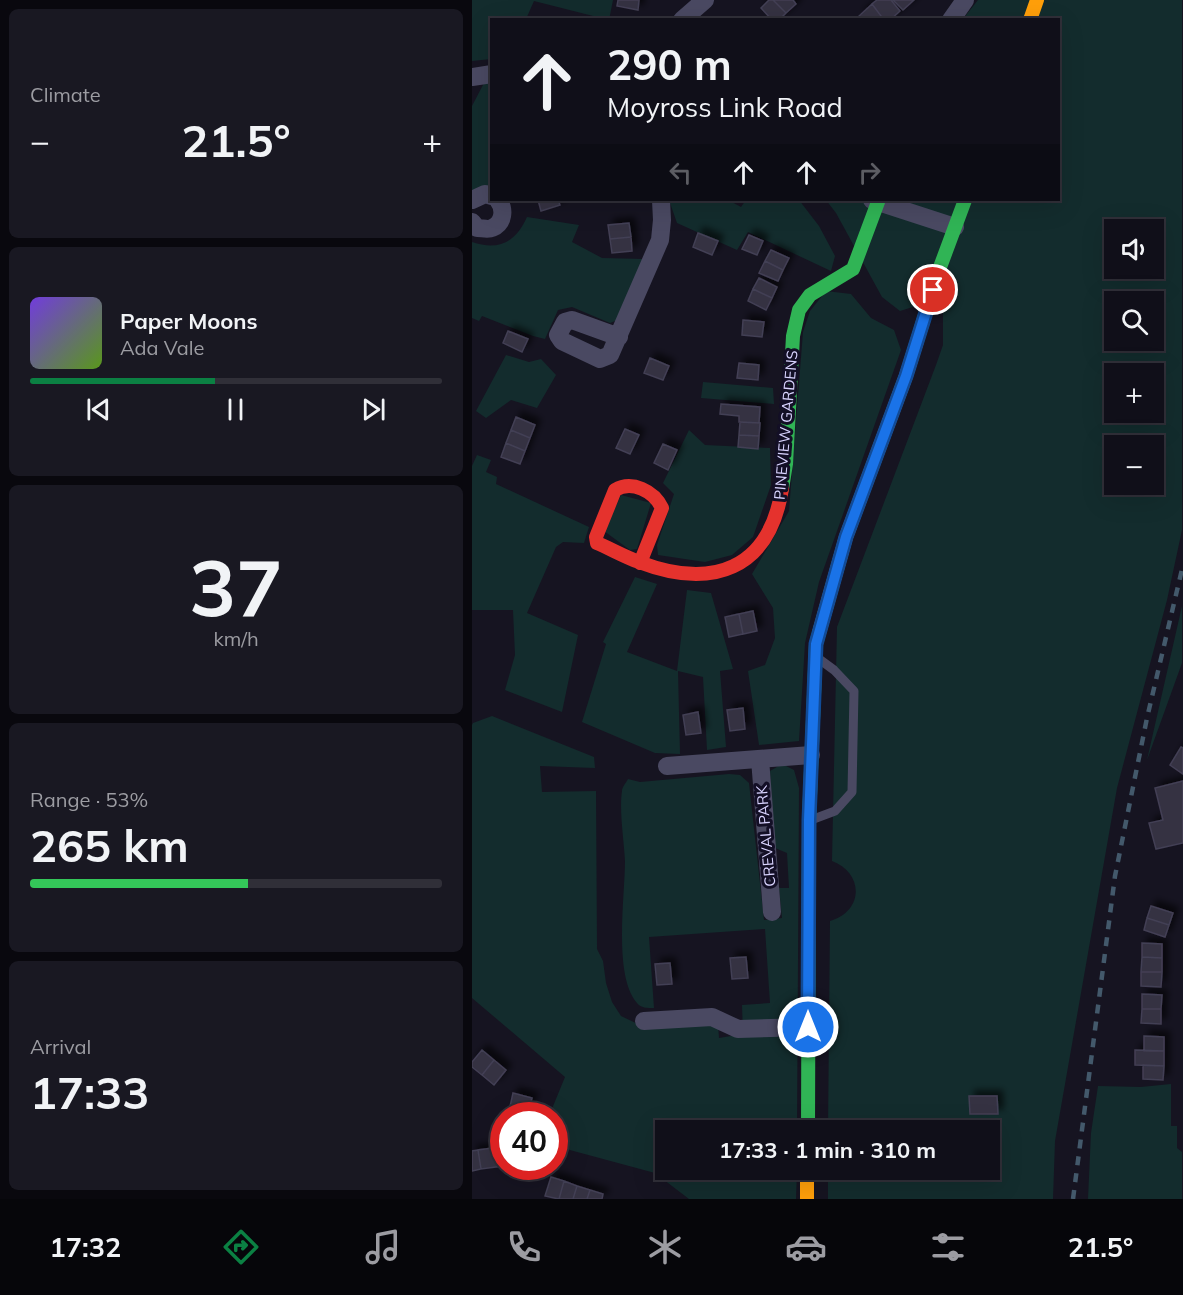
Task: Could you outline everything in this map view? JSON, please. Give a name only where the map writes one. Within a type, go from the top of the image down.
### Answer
[{"type":"street","points":[[684,18],[705,0]]},
{"type":"street","points":[[952,18],[965,0]]},
{"type":"street","points":[[1031,18],[1037,0]]},
{"type":"street","points":[[472,200],[485,194],[490,195]]},
{"type":"street","points":[[472,222],[477,228],[490,229],[499,223],[503,213],[502,204],[499,201]]},
{"type":"street","points":[[619,337],[660,240],[661,201]]},
{"type":"street","points":[[875,201],[955,228]]},
{"type":"street","name":"PINEVIEW GARDENS","points":[[640,563],[662,507],[655,496],[630,484],[620,486],[615,490],[596,537],[597,543],[640,563],[678,572],[716,573],[735,567],[751,556],[766,539],[780,502],[786,454],[793,336],[799,310],[810,295],[853,269],[875,201]]},
{"type":"street","points":[[808,1120],[809,820],[816,644],[846,537],[906,376],[965,201]]},
{"type":"street","points":[[667,766],[811,755]]},
{"type":"street","name":"CREVAL PARK","points":[[760,759],[772,912]]},
{"type":"street","points":[[644,1021],[712,1017],[738,1029],[808,1027]]},
{"type":"street","points":[[807,1199],[808,1180]]},
{"type":"lane","points":[[809,820],[835,810],[852,792],[854,690],[834,670],[815,657]]},
{"type":"green space","points":[[472,0],[613,0],[609,18],[601,18],[534,1],[526,18],[490,18],[490,59],[472,61]]},
{"type":"green space","points":[[978,0],[1182,0],[1182,530],[1167,600],[1117,788],[1055,1141],[1053,1199],[828,1199],[828,1180],[1000,1180],[1000,1120],[828,1120],[830,921],[849,909],[856,892],[850,874],[832,861],[837,627],[943,345],[943,313],[919,305],[900,311],[882,297],[836,213],[827,201],[1060,201],[1060,18],[964,18]]},
{"type":"green space","points":[[490,82],[490,189],[472,190],[472,106],[484,83]]},
{"type":"green space","points":[[669,201],[730,201],[741,207],[745,201],[800,201],[819,226],[835,256],[831,271],[748,232],[737,250],[677,223]]},
{"type":"green space","points":[[527,217],[579,225],[572,242],[602,258],[644,259],[620,319],[610,323],[572,307],[558,310],[545,339],[482,316],[479,321],[472,318],[472,242],[482,245],[498,245],[506,242],[518,233]]},
{"type":"green space","points":[[826,291],[851,294],[871,318],[894,330],[901,350],[819,582],[805,643],[799,741],[759,745],[748,671],[765,665],[775,638],[773,608],[752,574],[789,511],[803,332],[810,311]]},
{"type":"green space","points":[[506,355],[529,362],[541,359],[556,375],[537,408],[511,400],[486,418],[476,411]]},
{"type":"green space","points":[[703,382],[773,388],[774,404],[701,398]]},
{"type":"green space","points":[[689,430],[705,445],[770,448],[771,485],[753,537],[732,555],[705,562],[658,555],[657,545],[674,494],[663,483]]},
{"type":"green space","points":[[477,455],[491,460],[486,472],[497,477],[496,484],[589,527],[584,543],[563,542],[556,547],[527,613],[578,635],[562,712],[505,690],[515,655],[513,610],[472,610],[472,466]]},
{"type":"green space","points":[[621,495],[651,503],[637,549],[630,550],[604,531]]},
{"type":"green space","points":[[635,577],[657,584],[627,652],[677,671],[687,590],[711,593],[733,669],[720,671],[726,747],[707,750],[703,677],[678,671],[680,754],[655,753],[582,722],[606,644],[603,642]]},
{"type":"green space","points":[[1182,606],[1182,663],[1147,760]]},
{"type":"green space","points":[[492,716],[594,757],[595,768],[540,766],[542,792],[596,791],[597,949],[603,961],[612,1002],[621,1016],[644,1027],[718,1024],[719,1038],[743,1034],[742,1005],[770,1003],[765,929],[649,937],[654,1008],[644,1007],[637,1003],[630,991],[625,974],[623,955],[622,914],[625,861],[621,807],[623,786],[628,779],[640,782],[729,774],[740,775],[749,783],[764,920],[782,918],[779,888],[789,888],[787,853],[775,848],[770,771],[782,764],[794,770],[799,788],[797,1120],[655,1120],[655,1173],[568,1150],[568,1102],[555,1102],[565,1077],[472,998],[473,723]]},
{"type":"green space","points":[[1171,1084],[1171,1126],[1177,1126],[1177,1148],[1182,1152],[1182,1199],[1088,1199],[1091,1133],[1098,1086],[1141,1087]]},
{"type":"green space","points":[[664,1180],[797,1180],[796,1199],[689,1199]]},
{"type":"building","points":[[618,0],[639,0],[638,10],[617,6]]},
{"type":"building","points":[[769,0],[773,0],[786,13],[781,18],[770,18],[761,8]]},
{"type":"building","points":[[773,0],[793,0],[796,4],[786,13]]},
{"type":"building","points":[[877,0],[891,0],[900,11],[892,18],[882,18],[872,4]]},
{"type":"building","points":[[893,0],[914,0],[903,10]]},
{"type":"building","points":[[872,4],[882,18],[860,18],[859,16]]},
{"type":"building","points":[[538,201],[558,201],[560,205],[541,211]]},
{"type":"building","points":[[629,223],[631,237],[610,239],[608,225]]},
{"type":"building","points":[[698,233],[718,241],[712,255],[693,247]]},
{"type":"building","points":[[749,235],[763,241],[757,255],[742,249]]},
{"type":"building","points":[[631,237],[632,251],[612,253],[610,239]]},
{"type":"building","points":[[771,250],[789,258],[783,270],[765,261]]},
{"type":"building","points":[[765,261],[783,270],[778,281],[759,273]]},
{"type":"building","points":[[759,278],[777,287],[772,298],[753,289]]},
{"type":"building","points":[[753,289],[772,298],[766,310],[748,301]]},
{"type":"building","points":[[743,320],[764,322],[762,337],[742,335]]},
{"type":"building","points":[[508,331],[528,339],[522,352],[503,343]]},
{"type":"building","points":[[650,358],[669,366],[663,380],[644,373]]},
{"type":"building","points":[[739,363],[759,365],[758,380],[737,378]]},
{"type":"building","points":[[721,404],[760,407],[759,423],[739,422],[739,416],[720,414]]},
{"type":"building","points":[[516,417],[535,425],[530,438],[511,430]]},
{"type":"building","points":[[740,422],[760,423],[759,436],[739,435]]},
{"type":"building","points":[[625,429],[639,435],[630,454],[616,448]]},
{"type":"building","points":[[511,430],[530,438],[525,451],[506,443]]},
{"type":"building","points":[[739,435],[759,436],[758,449],[738,447]]},
{"type":"building","points":[[506,443],[525,451],[520,464],[501,457]]},
{"type":"building","points":[[663,444],[677,450],[668,470],[654,463]]},
{"type":"building","points":[[753,611],[757,631],[743,634],[739,614]]},
{"type":"building","points":[[739,614],[743,634],[729,637],[725,617]]},
{"type":"building","points":[[743,708],[745,729],[730,731],[727,710]]},
{"type":"building","points":[[698,712],[701,733],[686,735],[683,715]]},
{"type":"building","points":[[1181,747],[1183,748],[1183,774],[1170,765]]},
{"type":"building","points":[[1183,781],[1183,843],[1156,849],[1149,823],[1163,820],[1155,788]]},
{"type":"building","points":[[1151,906],[1173,913],[1169,925],[1147,918]]},
{"type":"building","points":[[1147,918],[1169,925],[1165,937],[1144,930]]},
{"type":"building","points":[[1142,943],[1162,944],[1162,958],[1142,957]]},
{"type":"building","points":[[746,957],[748,978],[732,979],[730,958]]},
{"type":"building","points":[[1142,957],[1162,958],[1162,972],[1141,972]]},
{"type":"building","points":[[670,963],[672,984],[657,985],[655,964]]},
{"type":"building","points":[[1141,972],[1162,972],[1161,987],[1141,986]]},
{"type":"building","points":[[1142,994],[1162,995],[1161,1009],[1142,1009]]},
{"type":"building","points":[[1142,1009],[1161,1009],[1161,1024],[1141,1023]]},
{"type":"building","points":[[1144,1036],[1164,1037],[1164,1051],[1144,1051]]},
{"type":"building","points":[[482,1050],[494,1060],[482,1075],[472,1067],[472,1062]]},
{"type":"building","points":[[1135,1050],[1164,1051],[1164,1066],[1135,1065]]},
{"type":"building","points":[[494,1060],[506,1070],[494,1085],[482,1075]]},
{"type":"building","points":[[1143,1065],[1164,1066],[1163,1080],[1143,1079]]},
{"type":"building","points":[[513,1093],[532,1098],[531,1102],[511,1102]]},
{"type":"building","points":[[969,1096],[997,1096],[998,1114],[970,1114]]},
{"type":"building","points":[[490,1148],[490,1168],[481,1169],[478,1150]]},
{"type":"building","points":[[478,1150],[481,1169],[472,1171],[472,1151]]},
{"type":"building","points":[[550,1180],[564,1181],[559,1199],[545,1196]]},
{"type":"building","points":[[564,1181],[577,1186],[573,1199],[559,1199]]},
{"type":"building","points":[[577,1186],[590,1190],[587,1199],[573,1199]]},
{"type":"building","points":[[590,1190],[603,1194],[602,1199],[587,1199]]},
{"type":"railway","points":[[1073,1199],[1115,876],[1147,718],[1183,565]]},
{"type":"traffic: fast","points":[[917,341],[939,270],[965,201]]},
{"type":"traffic: fast","points":[[782,489],[786,464],[793,336],[799,310],[810,295],[853,269],[878,202]]},
{"type":"traffic: fast","points":[[808,1120],[809,821],[816,644],[819,633]]},
{"type":"traffic: slow","points":[[1031,18],[1037,0]]},
{"type":"traffic: slow","points":[[819,633],[846,537],[917,341]]},
{"type":"traffic: slow","points":[[807,1180],[807,1199]]},
{"type":"traffic: jam","points":[[640,563],[662,508],[654,497],[642,489],[628,486],[615,490],[596,537],[597,543],[639,562],[666,570],[690,574],[713,573],[733,566],[750,555],[764,539],[775,517],[782,489]]},
{"type":"route","points":[[808,1027],[809,820],[816,644],[846,537],[906,376],[933,290]]}]
